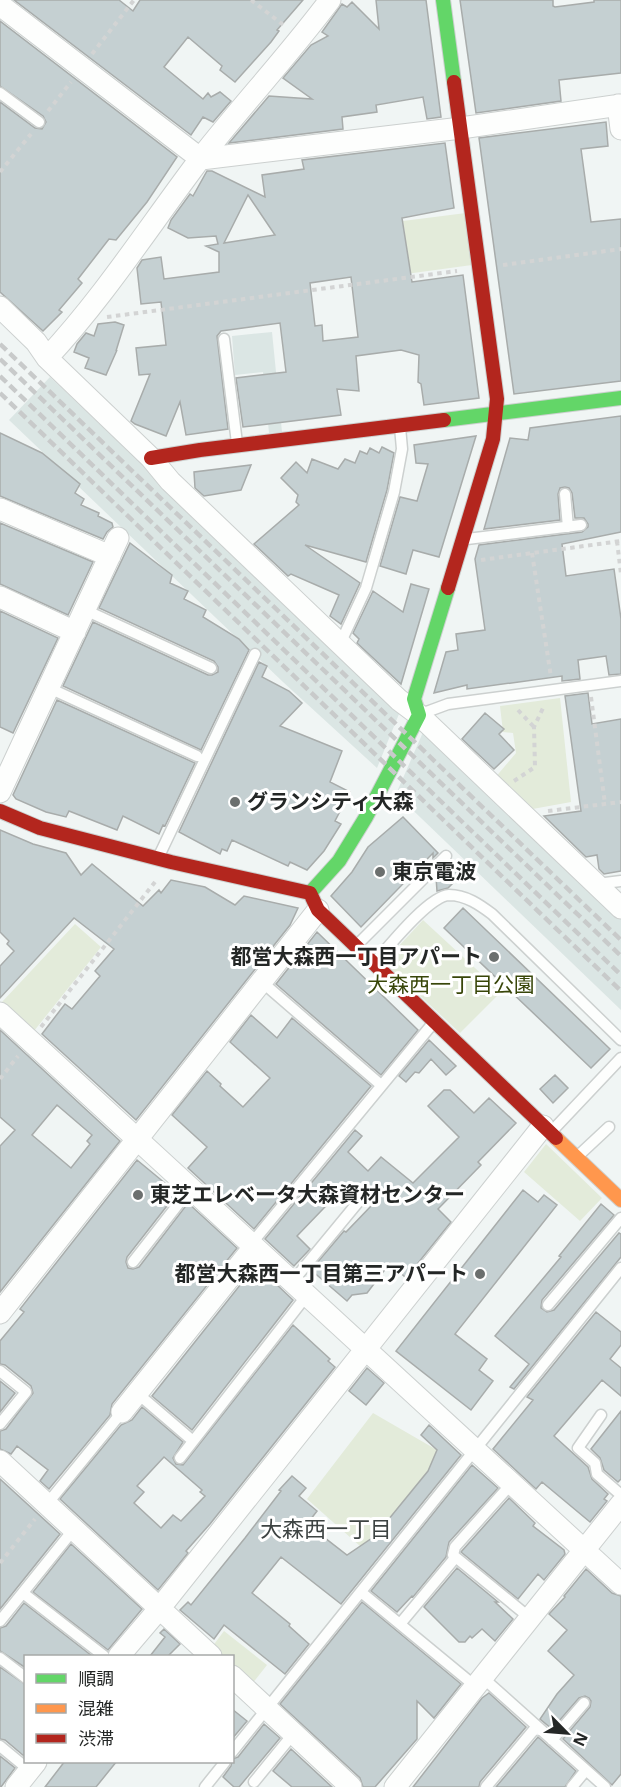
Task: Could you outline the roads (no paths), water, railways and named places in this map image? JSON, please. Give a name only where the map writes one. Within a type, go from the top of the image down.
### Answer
[{"type":"street","points":[[47,358],[80,321],[245,101],[302,38],[330,0]]},
{"type":"street","points":[[0,1313],[262,982],[366,817],[419,715],[414,699],[493,439],[496,415],[496,399],[443,0]]},
{"type":"street","points":[[0,5],[201,159],[461,128],[620,105],[621,129]]},
{"type":"street","points":[[0,307],[36,342],[47,358],[151,458],[170,481],[621,908]]},
{"type":"street","points":[[151,458],[621,398]]},
{"type":"street","points":[[0,509],[114,547],[0,792]]},
{"type":"street","points":[[0,597],[75,632]]},
{"type":"street","points":[[0,811],[40,828],[314,902],[374,964],[621,1200]]},
{"type":"street","points":[[0,1013],[621,1584]]},
{"type":"street","points":[[120,1655],[366,1348],[547,1129]]},
{"type":"street","points":[[122,1412],[253,1245]]},
{"type":"street","points":[[0,1461],[210,1655]]},
{"type":"street","points":[[395,1787],[621,1504]]},
{"type":"street","points":[[234,1678],[351,1787]]},
{"type":"street","points":[[16,1787],[32,1766]]},
{"type":"lane","points":[[0,93],[39,122]]},
{"type":"lane","points":[[224,339],[238,446]]},
{"type":"lane","points":[[340,644],[366,588],[394,492],[402,449],[400,427],[392,418],[391,413]]},
{"type":"lane","points":[[565,494],[568,526]]},
{"type":"lane","points":[[463,540],[581,525]]},
{"type":"lane","points":[[85,610],[211,668]]},
{"type":"lane","points":[[164,860],[255,654]]},
{"type":"lane","points":[[419,715],[448,704],[621,681]]},
{"type":"lane","points":[[49,688],[197,756]]},
{"type":"lane","points":[[356,946],[446,856]]},
{"type":"lane","points":[[597,884],[621,881]]},
{"type":"lane","points":[[374,964],[411,922],[429,906],[446,895],[460,896],[477,903],[492,914],[621,1040]]},
{"type":"lane","points":[[262,982],[381,1085]]},
{"type":"lane","points":[[253,1245],[434,1021]]},
{"type":"lane","points":[[547,1129],[621,1058]]},
{"type":"lane","points":[[576,1158],[609,1127]]},
{"type":"lane","points":[[133,1262],[190,1189]]},
{"type":"lane","points":[[180,1458],[359,1201]]},
{"type":"lane","points":[[548,1305],[621,1218]]},
{"type":"lane","points":[[234,1750],[621,1268]]},
{"type":"lane","points":[[0,1371],[26,1392],[0,1424]]},
{"type":"lane","points":[[137,1393],[193,1441]]},
{"type":"lane","points":[[47,1504],[122,1412]]},
{"type":"lane","points":[[601,1415],[578,1448],[595,1463],[597,1474],[621,1495]]},
{"type":"lane","points":[[512,1483],[455,1546],[453,1555],[530,1618]]},
{"type":"lane","points":[[0,1621],[74,1529]]},
{"type":"lane","points":[[400,1624],[455,1558]]},
{"type":"lane","points":[[361,1592],[400,1624],[537,1726],[605,1787]]},
{"type":"lane","points":[[23,1593],[103,1655]]},
{"type":"lane","points":[[0,1658],[24,1676]]},
{"type":"lane","points":[[552,1740],[584,1703]]},
{"type":"lane","points":[[486,1787],[537,1726]]},
{"type":"lane","points":[[254,1782],[294,1733]]},
{"type":"lane","points":[[0,1746],[24,1761]]},
{"type":"lane","points":[[205,1787],[223,1763]]},
{"type":"lane","points":[[572,1787],[586,1770]]},
{"type":"railway","points":[[0,344],[621,940]]},
{"type":"railway","points":[[0,359],[621,956]]},
{"type":"railway","points":[[0,376],[621,975]]},
{"type":"railway","points":[[0,393],[621,991]]},
{"type":"place","name":"グランシティ大森","points":[[235,802]]},
{"type":"place","name":"東京電波","points":[[380,872]]},
{"type":"place","name":"都営大森西一丁目アパート","points":[[494,957]]},
{"type":"place","name":"東芝エレベータ大森資材センター","points":[[138,1195]]},
{"type":"place","name":"都営大森西一丁目第三アパート","points":[[480,1274]]},
{"type":"district","name":"大森西一丁目","points":[[326,1529]]},
{"type":"park label","name":"大森西一丁目公園","points":[[451,985]]}]
